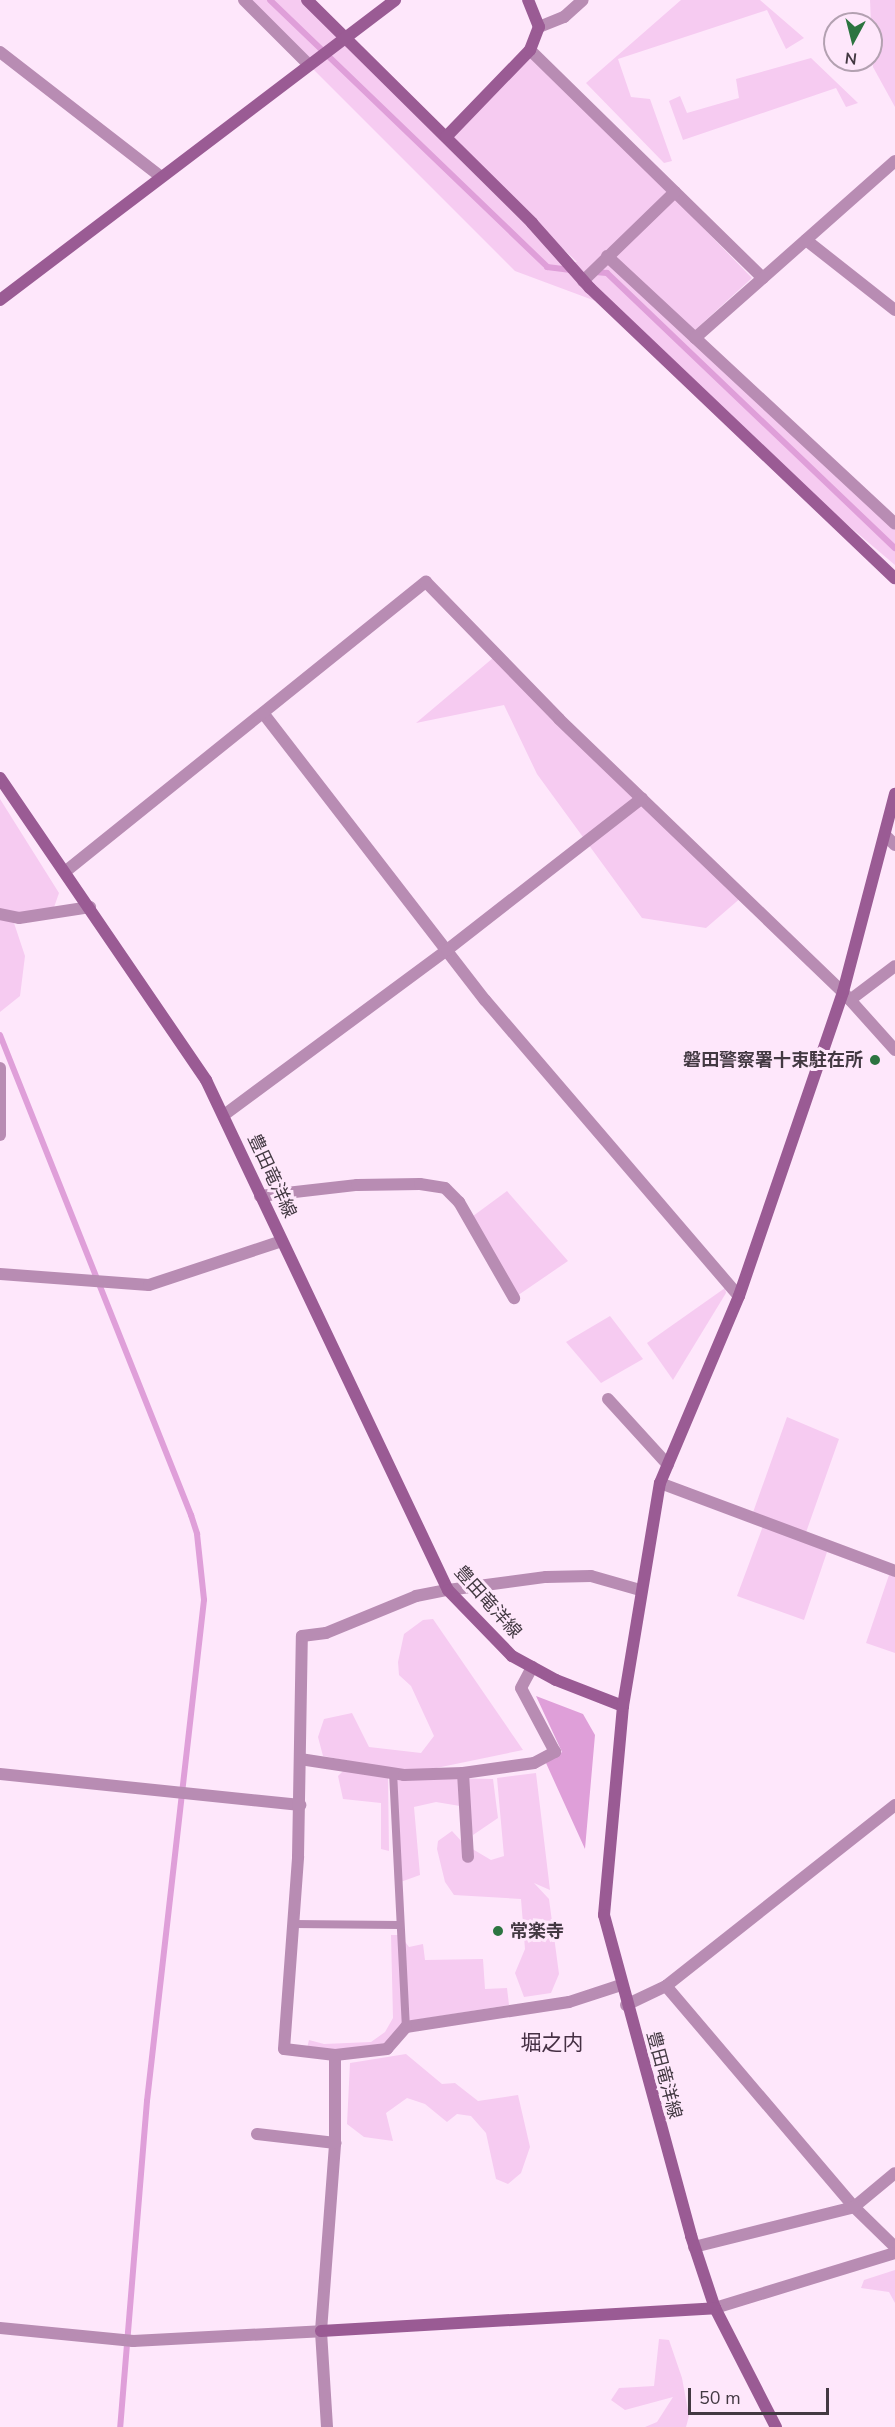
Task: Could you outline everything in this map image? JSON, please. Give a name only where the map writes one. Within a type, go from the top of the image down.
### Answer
[{"type":"street","points":[[244,0],[309,64]]},
{"type":"street","points":[[307,0],[446,137],[583,280],[895,578]]},
{"type":"street","points":[[0,300],[160,176],[395,0]]},
{"type":"street","points":[[446,137],[530,50],[539,27],[528,0]]},
{"type":"street","points":[[539,27],[564,17],[583,0]]},
{"type":"street","points":[[530,50],[763,278]]},
{"type":"street","points":[[0,52],[160,176]]},
{"type":"street","points":[[695,338],[895,161]]},
{"type":"street","points":[[583,280],[675,192]]},
{"type":"street","points":[[806,240],[895,310]]},
{"type":"street","points":[[607,256],[895,524]]},
{"type":"street","points":[[66,872],[426,582],[642,798],[847,996],[895,1050]]},
{"type":"street","points":[[263,713],[447,950],[739,1296]]},
{"type":"street","name":"豊田竜洋線","points":[[0,778],[194,1062],[224,1115],[260,1196],[448,1590],[512,1656],[532,1667],[623,1706],[604,1915],[626,2005],[694,2247],[715,2308],[776,2427]]},
{"type":"street","points":[[623,1706],[640,1590],[660,1483],[739,1296],[847,996],[895,794]]},
{"type":"street","points":[[224,1115],[447,950],[642,798]]},
{"type":"street","points":[[885,835],[895,846]]},
{"type":"street","points":[[0,914],[19,918],[90,907]]},
{"type":"street","points":[[847,996],[895,966]]},
{"type":"street","points":[[0,1068],[0,1135]]},
{"type":"street","points":[[260,1196],[357,1185],[420,1184],[445,1188],[459,1202],[514,1298]]},
{"type":"street","points":[[0,1274],[149,1285],[282,1241]]},
{"type":"street","points":[[608,1399],[668,1465]]},
{"type":"street","points":[[660,1483],[895,1570]]},
{"type":"street","points":[[621,1985],[569,2002],[406,2027],[387,2049],[335,2055],[284,2049],[300,1805],[302,1636],[326,1633],[416,1596],[448,1590],[546,1577],[591,1576],[640,1590]]},
{"type":"street","points":[[300,1759],[393,1772],[463,1773],[534,1763],[555,1752],[521,1688],[532,1667]]},
{"type":"street","points":[[463,1773],[468,1857]]},
{"type":"street","points":[[0,1774],[300,1805]]},
{"type":"street","points":[[626,2005],[666,1986],[895,1805]]},
{"type":"street","points":[[666,1986],[854,2207],[895,2247]]},
{"type":"street","points":[[327,2427],[321,2331],[335,2143],[335,2055]]},
{"type":"street","points":[[257,2134],[335,2143]]},
{"type":"street","points":[[694,2247],[854,2207],[895,2174]]},
{"type":"street","points":[[0,2328],[133,2340],[715,2308],[895,2253]]},
{"type":"lane","points":[[393,1772],[406,2027]]},
{"type":"lane","points":[[293,1924],[400,1925]]},
{"type":"shaded area","points":[[244,0],[302,0],[567,263],[577,262],[446,137],[530,50],[752,278],[695,330],[895,524],[895,565],[771,460],[609,306],[515,271]]},
{"type":"shaded area","points":[[681,0],[760,0],[804,38],[786,49],[767,10],[618,59],[631,97],[650,99],[672,161],[664,163],[586,83]]},
{"type":"shaded area","points":[[870,0],[895,0],[895,107],[876,72],[883,72],[883,12],[871,12]]},
{"type":"shaded area","points":[[811,58],[823,72],[858,103],[846,107],[836,88],[683,140],[669,101],[680,96],[687,113],[739,98],[736,79]]},
{"type":"shaded area","points":[[493,658],[743,896],[706,928],[642,918],[537,774],[504,705],[416,723]]},
{"type":"shaded area","points":[[0,799],[59,893],[52,913],[12,917],[25,956],[20,996],[0,1012]]},
{"type":"shaded area","points":[[507,1191],[568,1261],[514,1298],[469,1219]]},
{"type":"shaded area","points":[[725,1288],[726,1293],[673,1380],[647,1343]]},
{"type":"shaded area","points":[[610,1316],[643,1359],[601,1383],[566,1342]]},
{"type":"shaded area","points":[[787,1417],[839,1439],[804,1538],[895,1576],[895,1653],[866,1643],[889,1575],[827,1552],[804,1620],[737,1596],[763,1526],[751,1518]]},
{"type":"shaded area","points":[[433,1619],[523,1750],[412,1773],[323,1756],[318,1737],[324,1719],[352,1713],[369,1747],[421,1753],[434,1736],[411,1686],[399,1675],[398,1662],[404,1634],[423,1620]]},
{"type":"shaded area","points":[[536,1696],[583,1714],[595,1735],[585,1849],[546,1763],[562,1752]]},
{"type":"shaded area","points":[[344,1770],[388,1776],[389,1851],[381,1849],[381,1803],[343,1799],[338,1776]]},
{"type":"shaded area","points":[[536,1773],[550,1890],[534,1883],[549,1899],[559,1974],[551,1993],[524,1997],[515,1973],[525,1949],[521,1899],[454,1895],[445,1882],[437,1849],[438,1841],[452,1831],[464,1844],[491,1860],[504,1856],[497,1778]]},
{"type":"shaded area","points":[[393,1777],[493,1779],[498,1818],[473,1835],[466,1807],[436,1802],[414,1807],[420,1875],[395,1884]]},
{"type":"shaded area","points":[[391,1935],[400,1935],[409,1947],[423,1944],[425,1960],[483,1959],[485,1989],[507,1988],[509,2005],[415,2020],[387,2049],[335,2055],[307,2048],[309,2040],[324,2044],[371,2042],[385,2032],[393,2018]]},
{"type":"shaded area","points":[[406,2054],[442,2084],[455,2083],[478,2101],[518,2095],[530,2147],[521,2173],[508,2184],[496,2179],[486,2133],[471,2116],[457,2114],[447,2122],[425,2104],[407,2098],[386,2113],[393,2141],[364,2137],[347,2124],[350,2063]]},
{"type":"shaded area","points":[[895,2270],[895,2303],[889,2292],[861,2288],[864,2280]]},
{"type":"shaded area","points":[[659,2339],[669,2340],[682,2378],[689,2416],[686,2427],[645,2427],[657,2422],[673,2397],[625,2410],[611,2400],[619,2388],[654,2386]]},
{"type":"waterway","points":[[270,0],[547,267],[573,270]]},
{"type":"waterway","points":[[595,272],[607,273],[895,548]]},
{"type":"waterway","points":[[0,1035],[191,1515],[197,1534],[204,1600],[147,2101],[120,2427]]},
{"type":"place","name":"磐田警察署十束駐在所","points":[[875,1060]]},
{"type":"place","name":"常楽寺","points":[[498,1931]]},
{"type":"district","name":"堀之内","points":[[552,2043]]}]
